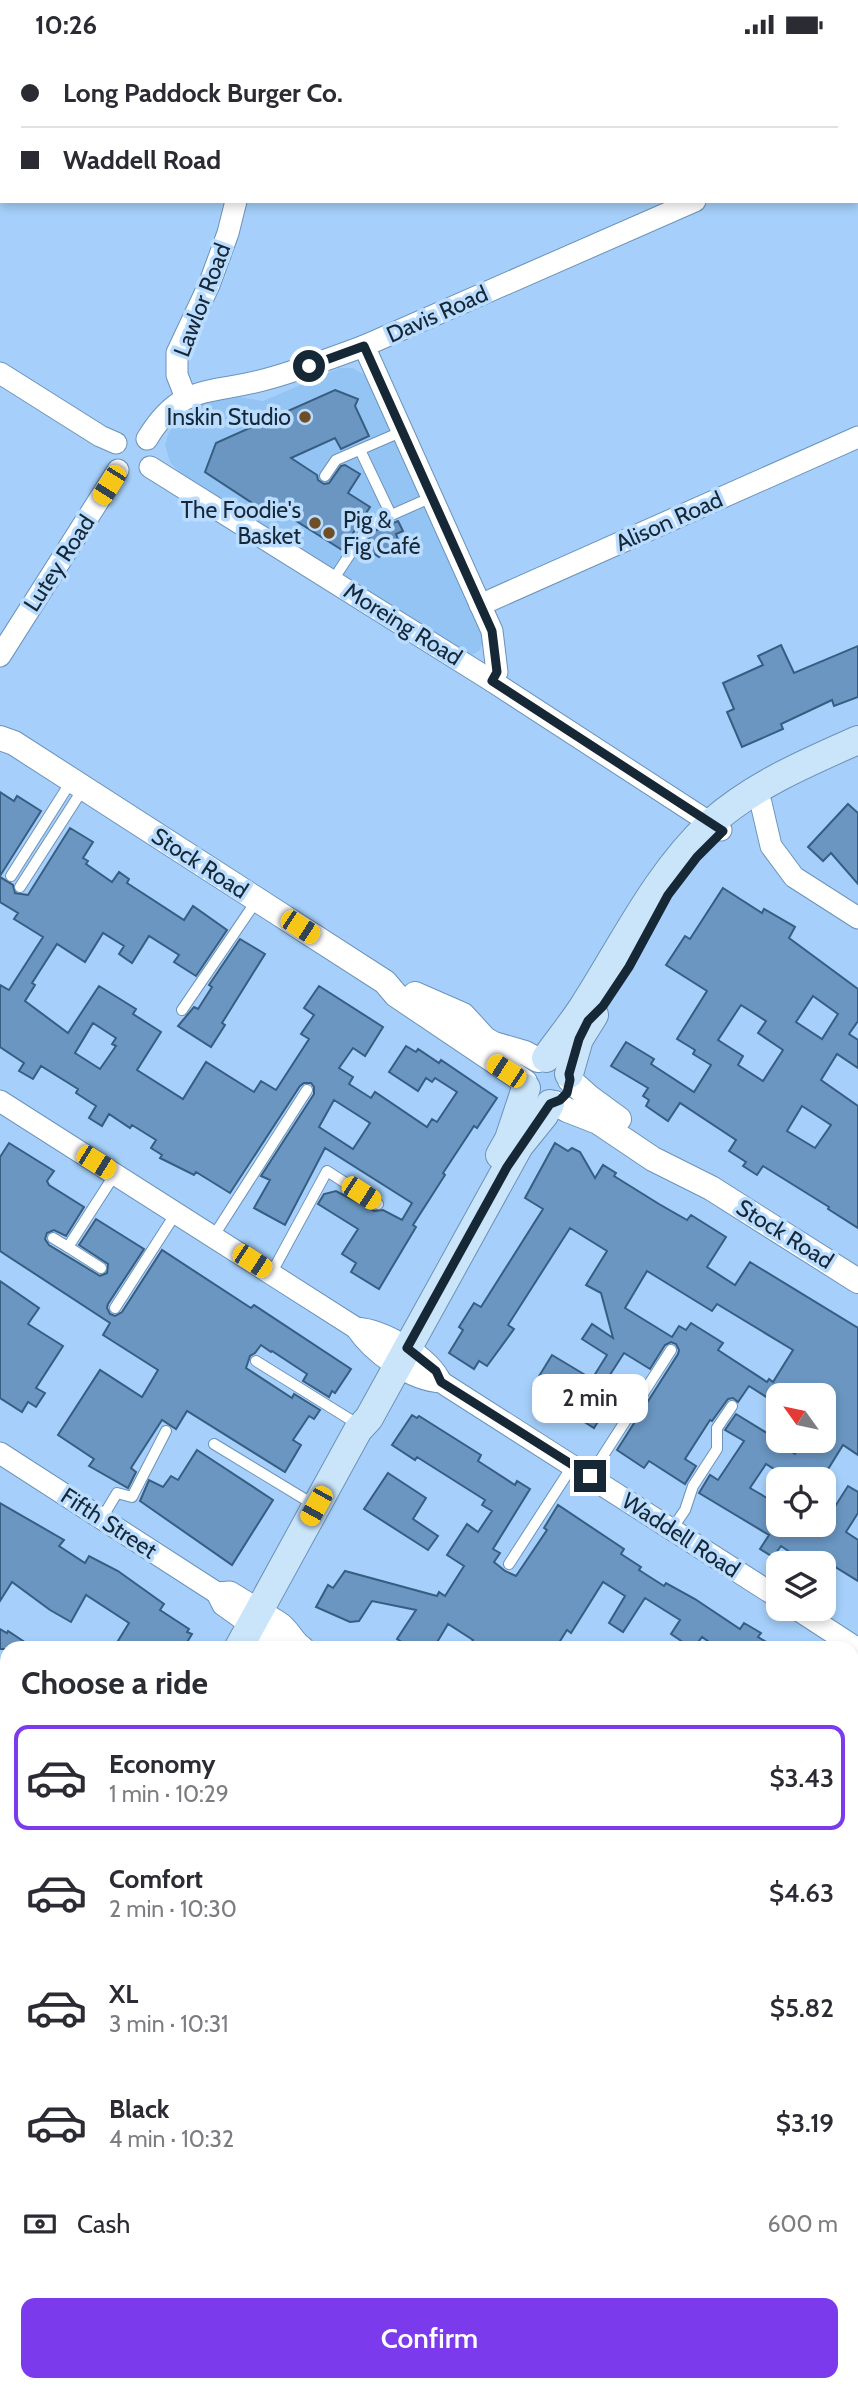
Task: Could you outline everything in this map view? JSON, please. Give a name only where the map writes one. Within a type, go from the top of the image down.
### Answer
[{"type":"main road","points":[[249,1628],[359,1428],[369,1418],[509,1139],[534,1072],[582,1009],[674,864],[764,784],[858,740]]},
{"type":"main road","points":[[399,1354],[507,1167],[561,1090],[588,1021],[603,1006],[629,967],[668,895],[717,827],[823,766],[858,751]]},
{"type":"main road","name":"Stock Road","points":[[560,1062],[561,1090],[538,1102],[528,1094],[534,1072],[560,1062]]},
{"type":"street","name":"Lawlor Road","points":[[186,398],[177,375],[177,353],[209,285],[236,203]]},
{"type":"street","name":"Davis Road","points":[[147,439],[159,418],[186,398],[206,391],[264,380],[364,346],[690,203]]},
{"type":"street","points":[[364,346],[492,631],[497,672],[492,681]]},
{"type":"street","points":[[0,373],[100,436],[116,443]]},
{"type":"street","points":[[127,435],[147,439],[153,450],[150,467],[141,475],[123,474],[115,465],[112,454],[116,443],[127,435]]},
{"type":"street","name":"Alison Road","points":[[480,605],[858,437]]},
{"type":"street","name":"Moreing Road","points":[[150,467],[492,681],[717,827]]},
{"type":"street","name":"Lutey Road","points":[[0,656],[118,470]]},
{"type":"street","name":"Stock Road","points":[[5,735],[385,982],[396,995],[534,1072]]},
{"type":"street","points":[[761,803],[771,846],[794,877],[858,918]]},
{"type":"street","name":"Stock Road","points":[[561,1090],[567,1110],[588,1117],[653,1159],[711,1188],[858,1280]]},
{"type":"street","name":"Waddell Road","points":[[0,1101],[356,1328],[365,1341],[436,1371],[441,1382],[766,1590]]},
{"type":"street","name":"Fifth Street","points":[[0,1453],[218,1593],[223,1605],[249,1628],[277,1641]]},
{"type":"street","points":[[815,1621],[846,1641]]},
{"type":"lane","points":[[325,476],[335,460],[403,431]]},
{"type":"lane","points":[[360,450],[391,515]]},
{"type":"lane","points":[[332,580],[369,525],[432,497]]},
{"type":"lane","points":[[11,876],[78,784]]},
{"type":"lane","points":[[20,887],[78,784]]},
{"type":"lane","points":[[182,1010],[257,900]]},
{"type":"lane","points":[[213,1237],[306,1090]]},
{"type":"lane","points":[[271,1274],[327,1171],[378,1204]]},
{"type":"lane","points":[[68,1247],[115,1174]]},
{"type":"lane","points":[[115,1308],[176,1213]]},
{"type":"lane","points":[[53,1238],[101,1268]]},
{"type":"lane","points":[[509,1564],[671,1350]]},
{"type":"lane","points":[[256,1361],[359,1428]]},
{"type":"lane","points":[[673,1529],[685,1510],[693,1486],[717,1449],[717,1428],[732,1406]]},
{"type":"lane","points":[[102,1518],[117,1493],[132,1497],[166,1431]]},
{"type":"lane","points":[[214,1444],[316,1506]]},
{"type":"shaded area","points":[[340,368],[353,368],[368,377],[484,636],[480,650],[474,654],[469,655],[181,474],[170,462],[165,445],[168,434],[175,423],[203,403],[233,396],[263,401]]},
{"type":"building","points":[[335,390],[358,399],[355,406],[369,436],[341,449],[335,438],[291,458],[317,475],[318,480],[324,484],[329,483],[341,466],[345,465],[360,474],[348,493],[370,507],[342,550],[274,507],[269,514],[205,472],[216,443]]},
{"type":"building","points":[[398,521],[403,531],[396,534],[398,540],[379,557],[373,553],[370,560],[360,553],[374,531]]},
{"type":"building","points":[[781,645],[794,673],[858,646],[858,697],[834,706],[832,700],[781,724],[783,729],[742,747],[727,712],[734,709],[723,683],[763,665],[758,656]]},
{"type":"building","points":[[0,792],[14,801],[17,796],[41,811],[0,876]]},
{"type":"building","points":[[848,804],[858,813],[858,884],[831,853],[823,861],[808,847]]},
{"type":"building","points":[[70,828],[93,842],[83,858],[88,861],[86,864],[112,882],[119,872],[129,879],[127,883],[184,920],[193,906],[227,930],[196,976],[174,962],[179,955],[149,936],[132,963],[119,954],[124,946],[103,933],[85,962],[57,944],[32,983],[35,985],[25,1001],[68,1033],[99,986],[136,1009],[133,1014],[161,1032],[137,1070],[183,1099],[206,1062],[254,1092],[261,1081],[276,1090],[309,1039],[301,1034],[314,1015],[304,1008],[319,986],[383,1027],[365,1056],[353,1048],[339,1068],[353,1077],[349,1084],[371,1098],[375,1092],[427,1127],[432,1119],[437,1122],[457,1092],[435,1078],[432,1082],[426,1078],[418,1091],[389,1072],[406,1046],[416,1052],[418,1049],[439,1063],[441,1060],[497,1098],[477,1128],[474,1126],[443,1173],[445,1175],[413,1225],[416,1227],[379,1289],[351,1272],[356,1263],[342,1254],[358,1229],[318,1204],[324,1194],[336,1191],[374,1211],[383,1210],[402,1220],[412,1203],[325,1148],[285,1225],[254,1208],[270,1180],[261,1176],[314,1094],[311,1083],[300,1086],[230,1193],[196,1172],[194,1175],[160,1158],[162,1155],[151,1148],[156,1140],[132,1125],[130,1128],[109,1114],[102,1126],[89,1118],[96,1106],[76,1093],[78,1089],[41,1066],[33,1079],[19,1071],[24,1063],[0,1047],[0,985],[9,990],[43,937],[14,919],[18,913],[0,902],[0,877],[13,885],[15,893],[28,895]],"holes":[[[93,1023],[116,1038],[112,1044],[116,1046],[100,1069],[75,1053]],[[334,1100],[370,1123],[353,1149],[319,1127]]]},
{"type":"building","points":[[723,888],[762,913],[764,909],[795,927],[789,938],[858,989],[858,1021],[849,1034],[858,1040],[858,1068],[837,1054],[821,1080],[858,1106],[858,1228],[763,1166],[757,1175],[743,1166],[746,1162],[729,1151],[736,1140],[680,1103],[668,1121],[646,1106],[649,1100],[643,1096],[648,1088],[611,1066],[626,1042],[654,1059],[651,1064],[694,1092],[711,1065],[693,1054],[695,1050],[677,1039],[707,991],[666,965],[685,936],[690,939]],"holes":[[[813,996],[838,1014],[822,1039],[796,1022]],[[741,1005],[766,1021],[758,1033],[783,1050],[763,1081],[738,1065],[743,1056],[718,1040]],[[802,1106],[831,1125],[815,1148],[787,1131]]]},
{"type":"building","points":[[240,939],[265,954],[222,1023],[225,1025],[211,1047],[178,1026],[194,1007],[198,1009],[212,987],[209,985]]},
{"type":"building","points":[[9,1143],[54,1171],[47,1181],[49,1185],[84,1207],[66,1236],[54,1230],[47,1233],[45,1239],[49,1245],[100,1276],[107,1273],[108,1264],[79,1245],[96,1219],[144,1249],[108,1304],[110,1314],[115,1316],[122,1312],[162,1250],[251,1308],[254,1305],[351,1369],[335,1393],[332,1391],[329,1397],[303,1381],[307,1374],[261,1345],[250,1356],[246,1368],[292,1398],[294,1394],[320,1410],[314,1419],[309,1416],[293,1440],[301,1445],[285,1472],[187,1411],[176,1429],[162,1420],[131,1468],[136,1472],[128,1488],[89,1466],[94,1459],[58,1435],[100,1370],[142,1397],[158,1370],[103,1335],[110,1323],[0,1251],[0,1157]]},
{"type":"building","points":[[555,1143],[568,1151],[572,1148],[580,1152],[595,1178],[603,1165],[616,1173],[614,1176],[659,1204],[687,1220],[691,1215],[726,1237],[707,1267],[735,1285],[750,1262],[858,1328],[858,1455],[843,1445],[829,1467],[771,1467],[766,1464],[750,1488],[766,1497],[766,1533],[699,1493],[710,1475],[718,1480],[744,1441],[725,1430],[736,1414],[766,1432],[766,1453],[836,1453],[836,1383],[766,1383],[766,1397],[749,1386],[738,1402],[733,1398],[728,1399],[712,1421],[710,1420],[685,1459],[696,1466],[685,1484],[649,1461],[644,1468],[617,1450],[678,1354],[676,1344],[671,1342],[665,1345],[650,1369],[624,1353],[606,1381],[618,1389],[594,1428],[572,1414],[574,1410],[533,1386],[552,1355],[592,1379],[607,1355],[582,1339],[592,1324],[613,1338],[601,1293],[586,1285],[607,1251],[570,1228],[508,1325],[514,1329],[487,1366],[479,1361],[474,1369],[449,1353],[463,1330],[459,1327],[474,1303],[481,1307],[543,1209],[525,1198]],"holes":[[[647,1271],[712,1311],[717,1304],[793,1350],[773,1382],[769,1379],[767,1382],[718,1350],[723,1343],[691,1323],[686,1330],[679,1326],[672,1337],[625,1308]]]},
{"type":"building","points":[[0,1281],[39,1308],[28,1324],[63,1346],[36,1388],[45,1393],[36,1407],[28,1402],[22,1412],[0,1398]]},
{"type":"building","points":[[412,1415],[417,1418],[419,1416],[481,1455],[478,1461],[515,1485],[517,1481],[530,1489],[493,1549],[500,1553],[494,1562],[505,1571],[516,1576],[547,1530],[544,1528],[558,1505],[624,1549],[621,1554],[641,1567],[639,1570],[664,1586],[666,1583],[695,1599],[740,1629],[744,1623],[761,1633],[758,1637],[765,1641],[708,1641],[702,1637],[699,1641],[681,1641],[671,1634],[680,1620],[645,1598],[623,1632],[609,1623],[625,1596],[603,1582],[571,1633],[567,1630],[560,1641],[472,1641],[448,1624],[438,1641],[400,1641],[397,1639],[416,1610],[372,1601],[359,1621],[350,1622],[316,1607],[328,1585],[333,1588],[345,1571],[437,1596],[439,1592],[445,1596],[464,1566],[447,1555],[467,1524],[478,1532],[492,1511],[482,1505],[485,1500],[417,1457],[415,1460],[392,1445]]},
{"type":"building","points":[[197,1450],[273,1500],[232,1565],[140,1501],[149,1480],[163,1487],[171,1476],[178,1480]]},
{"type":"building","points":[[388,1473],[426,1498],[413,1519],[438,1536],[428,1550],[364,1509]]},
{"type":"building","points":[[848,1486],[858,1492],[858,1513],[846,1532],[858,1540],[858,1581],[836,1567],[836,1551],[788,1551],[781,1546],[777,1551],[766,1553],[760,1549],[768,1537],[836,1537],[836,1505]]},
{"type":"building","points":[[0,1503],[64,1540],[59,1546],[85,1563],[89,1556],[118,1571],[164,1604],[160,1610],[189,1629],[187,1632],[192,1634],[188,1641],[118,1641],[129,1623],[86,1595],[71,1622],[12,1582],[0,1601]]},
{"type":"building","points":[[0,1629],[23,1641],[0,1641]]},
{"type":"place","name":"Inskin Studio","points":[[305,417]]},
{"type":"place","name":"The Foodie's Basket","points":[[315,523]]},
{"type":"place","name":"Pig & Fig Café","points":[[329,533]]},
{"type":"route","points":[[309,366],[364,346],[492,631],[497,672],[492,681],[723,831],[697,857],[668,895],[629,967],[603,1006],[588,1021],[579,1039],[569,1074],[567,1093],[550,1104],[519,1146],[407,1348],[436,1371],[441,1382],[590,1476]]}]
